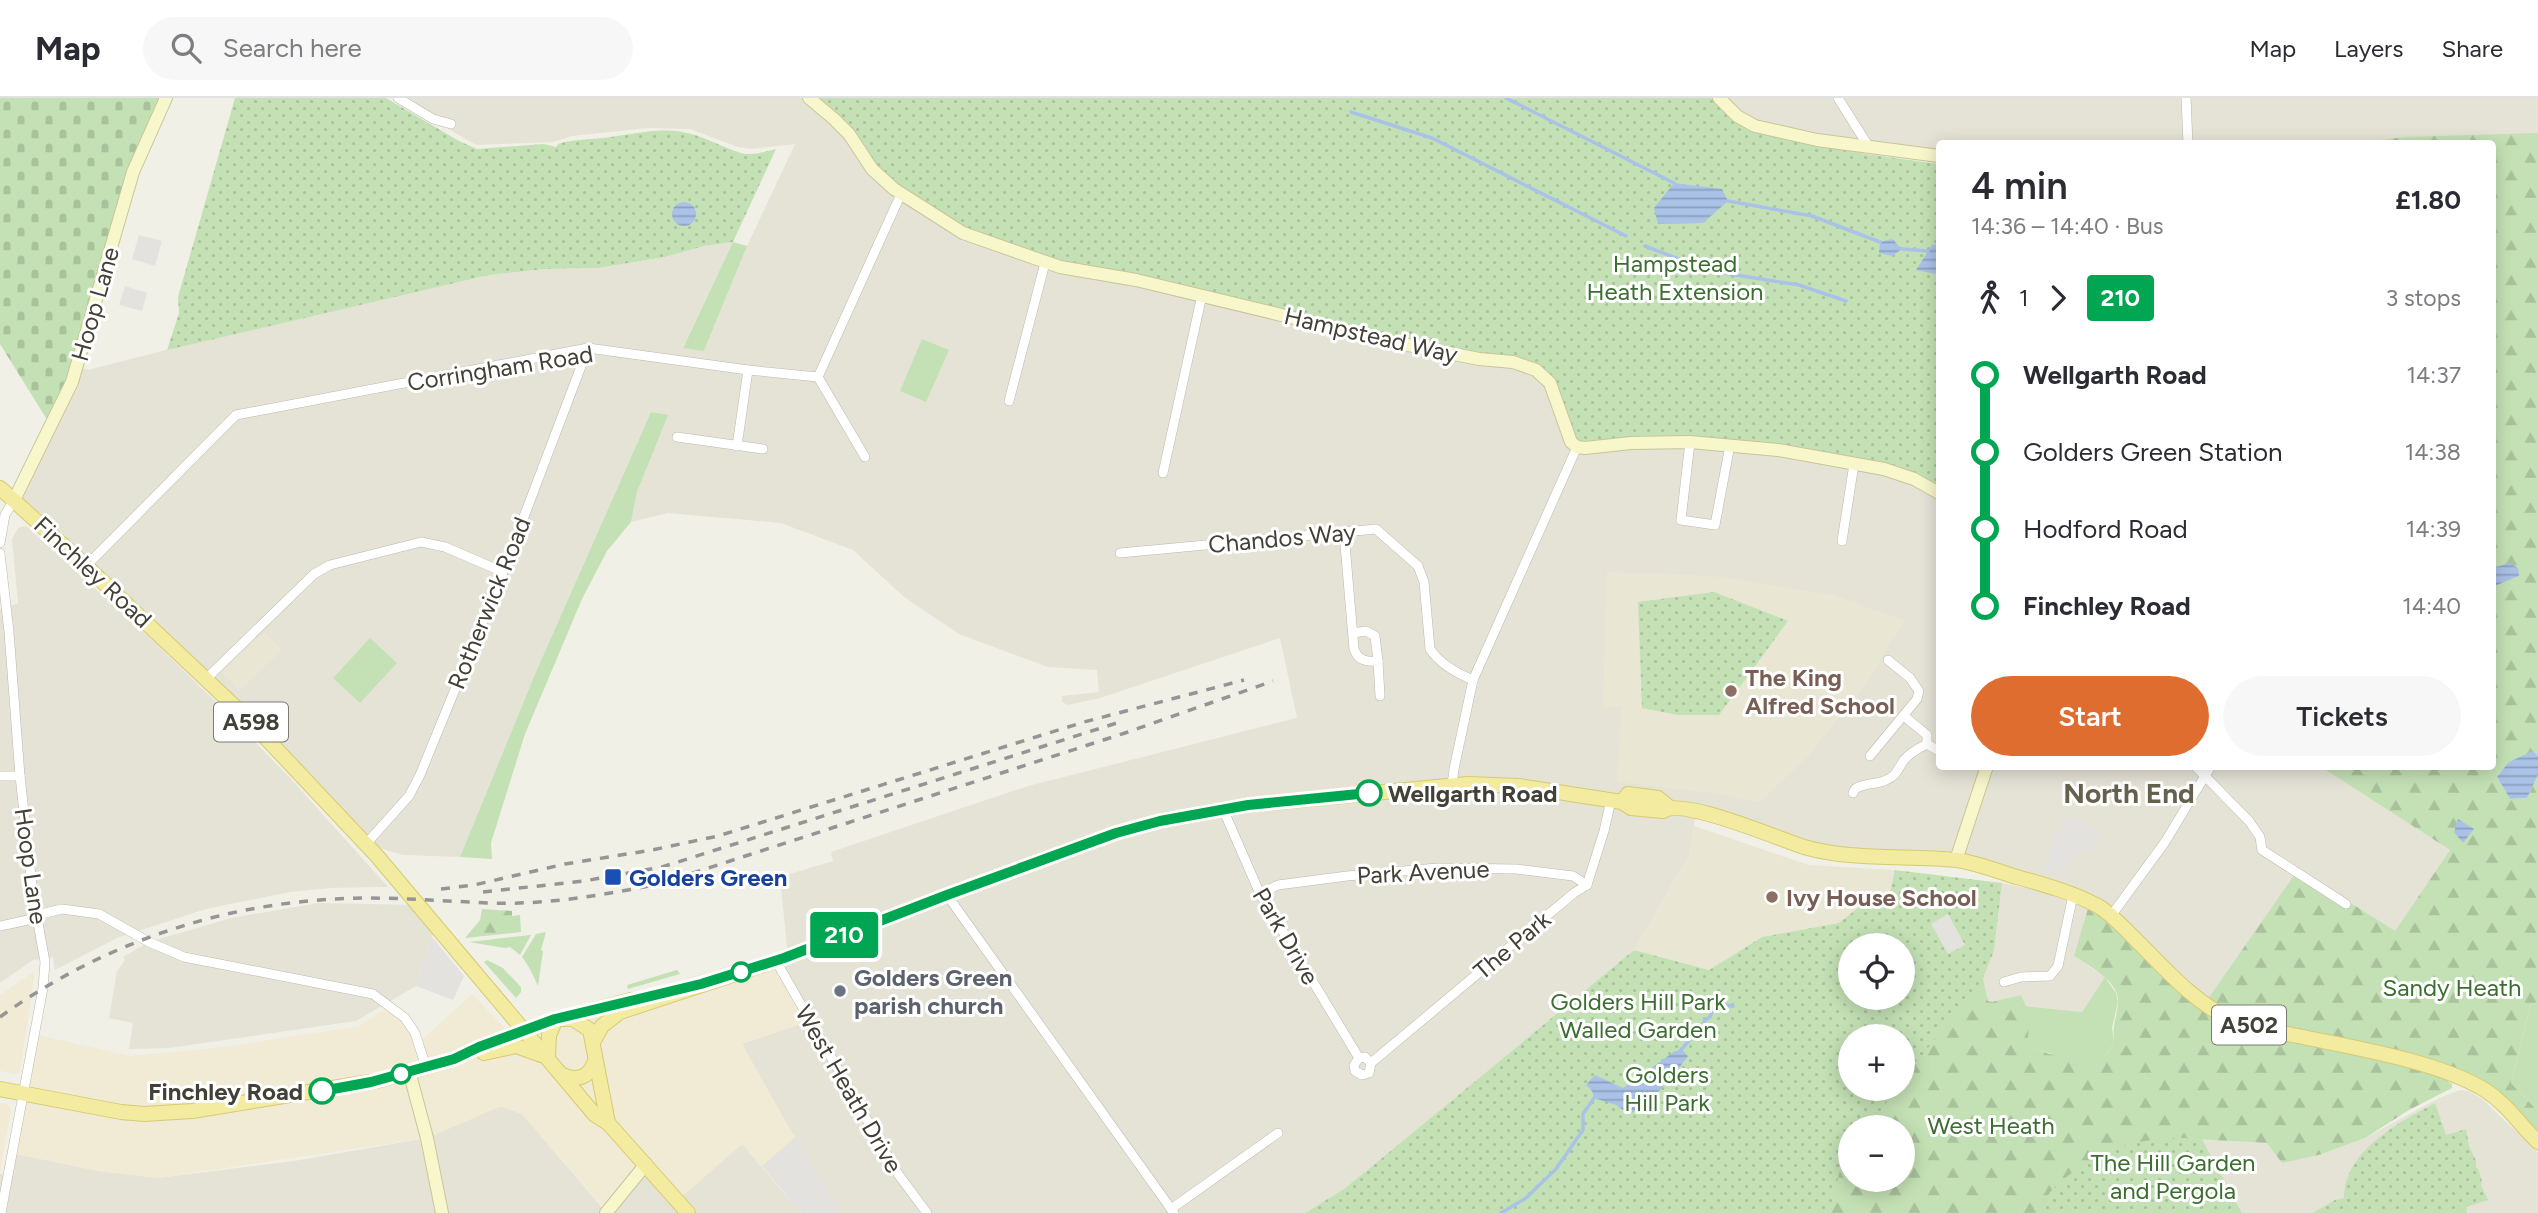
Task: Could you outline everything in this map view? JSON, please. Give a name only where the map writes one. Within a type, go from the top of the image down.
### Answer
[{"type":"main road","name":"Finchley Road","points":[[0,488],[207,678],[366,844],[595,1115],[608,1123],[688,1213]]},
{"type":"main road","name":"A502","points":[[593,1042],[598,1031],[620,1012],[776,961],[1116,833],[1223,809],[1452,785],[1519,786],[1616,801],[1632,808],[1663,811],[1669,807],[1702,812],[1806,847],[1829,852],[1959,861],[2073,895],[2099,906],[2180,983],[2226,1017],[2253,1027],[2353,1047],[2417,1064],[2476,1091],[2536,1140]]},
{"type":"main road","name":"A502","points":[[465,1055],[479,1047],[555,1019],[701,984]]},
{"type":"main road","points":[[548,1058],[555,1019],[573,1019],[583,1024],[590,1030],[593,1042]]},
{"type":"main road","name":"Finchley Road","points":[[593,1042],[594,1063],[608,1123]]},
{"type":"main road","name":"A502","points":[[0,1089],[103,1110],[144,1114],[192,1111],[371,1082],[465,1055],[516,1046],[548,1058]]},
{"type":"main road","points":[[563,1075],[570,1079],[579,1078],[586,1075],[594,1063]]},
{"type":"street","name":"Hoop Lane","points":[[0,544],[5,515],[72,382],[134,172],[166,98]]},
{"type":"street","points":[[398,98],[433,120],[451,124]]},
{"type":"street","name":"Hampstead Way","points":[[809,98],[849,134],[872,169],[901,194],[963,233],[1045,263],[1202,295],[1396,342],[1479,359],[1526,365],[1544,375],[1550,383],[1571,442],[1577,447]]},
{"type":"street","points":[[1718,98],[1737,116],[1755,126],[1817,140],[1936,156]]},
{"type":"street","points":[[1838,98],[1869,147]]},
{"type":"street","points":[[2186,98],[2188,140]]},
{"type":"street","points":[[866,457],[818,377],[901,194]]},
{"type":"street","points":[[1009,401],[1045,263]]},
{"type":"street","points":[[1163,473],[1202,295]]},
{"type":"street","name":"Corringham Road","points":[[86,566],[236,415],[588,348],[818,377]]},
{"type":"street","name":"Rotherwick Road","points":[[366,844],[409,796],[420,775],[503,572],[588,348]]},
{"type":"street","points":[[737,446],[748,370]]},
{"type":"street","points":[[677,437],[763,449]]},
{"type":"street","points":[[1690,442],[1681,520],[1715,525],[1730,445]]},
{"type":"street","points":[[1452,785],[1473,680],[1577,447],[1690,442],[1778,450],[1884,470],[1914,479],[1936,492]]},
{"type":"street","points":[[1842,541],[1854,464]]},
{"type":"street","name":"Chandos Way","points":[[1121,553],[1376,529],[1418,566],[1424,582],[1430,649],[1435,658],[1473,680]]},
{"type":"street","points":[[1344,533],[1354,649],[1363,661],[1378,661]]},
{"type":"street","points":[[207,678],[314,573],[330,565],[421,542],[445,547],[503,572]]},
{"type":"street","name":"Hoop Lane","points":[[0,552],[20,776],[44,972],[1,1213]]},
{"type":"street","points":[[1353,633],[1366,631],[1375,636],[1380,696]]},
{"type":"street","points":[[1870,756],[1917,699],[1919,691],[1910,678],[1888,660]]},
{"type":"street","points":[[1904,716],[1927,735],[1927,744]]},
{"type":"street","points":[[1927,744],[1936,749]]},
{"type":"street","points":[[1853,793],[1861,785],[1885,781],[1900,770],[1903,761],[1910,754],[1927,744]]},
{"type":"street","points":[[1959,861],[1986,770]]},
{"type":"street","points":[[2199,770],[2260,837],[2262,850],[2346,904]]},
{"type":"street","points":[[2111,916],[2165,842],[2209,770]]},
{"type":"street","points":[[0,776],[20,776]]},
{"type":"street","points":[[1587,885],[1616,801]]},
{"type":"street","name":"Park Drive","points":[[1223,809],[1260,894],[1365,1059],[1354,1068],[1362,1075]]},
{"type":"street","name":"Park Avenue","points":[[1260,894],[1278,885],[1438,868],[1516,869],[1573,876],[1587,885]]},
{"type":"street","name":"The Park","points":[[1362,1075],[1369,1073],[1365,1059],[1587,885]]},
{"type":"street","points":[[947,895],[1173,1211],[1278,1133]]},
{"type":"street","points":[[2004,982],[2021,976],[2050,976],[2054,973],[2058,966],[2073,895]]},
{"type":"street","points":[[0,926],[62,909],[99,914],[149,942],[184,957],[373,994],[405,1017],[415,1032],[426,1067]]},
{"type":"street","name":"West Heath Drive","points":[[776,961],[898,1174],[927,1213]]},
{"type":"street","points":[[410,1071],[442,1213]]},
{"type":"street","points":[[606,1213],[646,1164]]},
{"type":"shaded area","points":[[396,98],[808,98],[1500,360],[1684,442],[1854,464],[1936,492],[1936,770],[2326,770],[2450,850],[2395,932],[2349,901],[2205,1003],[2074,956],[2105,977],[2083,1012],[2025,1006],[2021,996],[1992,1003],[1988,1001],[1983,978],[1994,951],[2002,883],[2067,901],[2087,902],[1956,860],[1840,854],[1696,811],[1690,854],[1634,950],[1344,1189],[1305,1213],[842,1213],[785,1121],[742,1044],[809,1021],[780,968],[897,917],[788,957],[780,877],[833,861],[831,852],[1028,786],[1297,718],[1280,638],[1100,698],[1068,705],[1062,702],[1062,696],[1099,692],[1097,670],[1048,667],[959,634],[904,597],[853,550],[781,523],[668,513],[631,522],[637,492],[667,416],[651,412],[535,674],[460,857],[403,855],[366,844],[14,500],[77,366],[88,370],[212,338],[489,275],[544,269],[598,268],[733,242],[683,347],[704,351],[747,246],[795,144],[752,149],[738,147],[690,129],[648,128],[572,136],[553,142],[476,145]]},
{"type":"shaded area","points":[[1719,98],[2538,98],[2538,136],[2404,137],[2385,140],[1936,140],[1936,155],[1755,126]]},
{"type":"shaded area","points":[[139,235],[162,241],[155,266],[132,259]]},
{"type":"shaded area","points":[[125,286],[147,293],[142,311],[119,305]]},
{"type":"shaded area","points":[[26,526],[150,638],[218,704],[291,779],[388,887],[290,892],[206,909],[117,938],[55,970],[53,957],[33,960],[0,983],[0,610],[18,603],[12,539],[18,528]]},
{"type":"shaded area","name":"The King Alfred School","points":[[1607,572],[1712,576],[1833,595],[1905,621],[1889,643],[1872,676],[1808,756],[1760,802],[1713,793],[1617,782],[1622,707],[1603,707]]},
{"type":"shaded area","points":[[264,632],[282,650],[239,691],[222,673]]},
{"type":"shaded area","points":[[2065,816],[2103,830],[2090,853],[2078,849],[2062,876],[2042,869]]},
{"type":"shaded area","name":"Ivy House School","points":[[1694,826],[1809,865],[1895,870],[1889,896],[1869,899],[1839,923],[1762,937],[1709,970],[1634,950],[1690,854]]},
{"type":"shaded area","points":[[319,903],[419,905],[436,925],[416,986],[356,1021],[169,1048],[129,1049],[133,1023],[109,1018],[117,971],[125,960],[123,957],[149,942],[231,918]]},
{"type":"shaded area","points":[[1948,914],[1965,945],[1948,954],[1931,924]]},
{"type":"shaded area","points":[[432,937],[464,976],[453,1000],[416,986]]},
{"type":"shaded area","points":[[773,953],[809,1021],[742,1044],[783,1118],[842,1213],[773,1180],[742,1144],[677,1201],[646,1165],[607,1212],[522,1114],[501,1106],[427,1138],[158,1178],[99,1171],[11,1153],[34,1034],[130,1056],[224,1047],[359,1026],[392,1005],[419,1042],[472,994],[505,1028],[585,1008]]},
{"type":"shaded area","points":[[35,971],[20,1072],[17,1074],[0,1071],[0,995]]},
{"type":"shaded area","points":[[2460,1090],[2469,1091],[2481,1098],[2538,1152],[2538,1213],[2347,1213],[2344,1199],[2335,1200],[2312,1213],[2242,1213],[2202,1139],[2267,1143],[2282,1163],[2319,1155],[2365,1138],[2439,1098]]},
{"type":"shaded area","points":[[0,1103],[8,1104],[11,1111],[0,1171]]},
{"type":"shaded area","points":[[501,1106],[522,1114],[606,1212],[646,1164],[677,1200],[742,1144],[801,1213],[0,1213],[0,1174],[8,1174],[11,1153],[99,1171],[158,1178],[294,1161],[427,1138]]},
{"type":"shaded area","points":[[795,1137],[842,1213],[801,1213],[762,1166]]},
{"type":"green space","points":[[0,98],[166,98],[118,223],[51,426],[0,344]]},
{"type":"green space","points":[[235,98],[386,98],[477,149],[544,144],[556,147],[558,144],[572,141],[665,131],[697,136],[747,154],[776,149],[733,242],[598,268],[544,269],[489,275],[167,350],[179,313],[178,297]]},
{"type":"green space","name":"Hampstead Heath Extension","points":[[809,98],[1715,98],[1723,109],[1747,129],[1866,154],[1936,164],[1936,491],[1914,479],[1730,445],[1577,447],[1544,375],[1045,263],[963,233],[901,194]]},
{"type":"green space","points":[[2538,133],[2538,756],[2532,752],[2497,777],[2510,799],[2527,798],[2538,775],[2538,1004],[2531,1003],[2511,1083],[2535,1108],[2538,1107],[2538,1133],[2488,1092],[2419,1065],[2452,1084],[2452,1088],[2409,1110],[2365,1138],[2319,1155],[2282,1163],[2267,1143],[2178,1138],[2060,1213],[1794,1213],[1838,1133],[1838,1192],[1915,1192],[1915,1115],[1848,1115],[1855,1101],[1915,1101],[1915,1024],[1908,1024],[1934,970],[1983,978],[1988,1001],[2021,995],[2029,1014],[2028,1039],[2035,1048],[2049,1054],[2093,1060],[2106,1054],[2114,1043],[2118,996],[2109,982],[2074,956],[2090,902],[2205,1003],[2295,874],[2348,901],[2395,931],[2450,850],[2326,770],[2496,770],[2496,140],[2382,140]]},
{"type":"green space","points":[[733,242],[747,246],[704,351],[683,348]]},
{"type":"green space","points":[[922,339],[949,350],[926,402],[900,391]]},
{"type":"green space","points":[[651,412],[668,415],[637,492],[631,522],[607,551],[582,599],[525,734],[491,843],[492,859],[460,857],[535,674]]},
{"type":"green space","points":[[1714,592],[1788,621],[1719,715],[1678,715],[1642,708],[1638,602]]},
{"type":"green space","points":[[370,638],[397,663],[360,703],[333,678]]},
{"type":"green space","name":"Golders Hill Park","points":[[1895,870],[2002,883],[1994,951],[1983,978],[1915,1064],[1915,1024],[1838,1024],[1838,1101],[1887,1101],[1878,1115],[1838,1115],[1838,1178],[1829,1213],[1305,1213],[1344,1189],[1634,950],[1709,970],[1762,937],[1839,923],[1869,899],[1889,896]]},
{"type":"green space","points":[[482,909],[512,911],[512,916],[520,915],[521,932],[465,938],[480,920]]},
{"type":"green space","points":[[546,932],[541,950],[538,986],[522,957],[536,934]]},
{"type":"green space","points":[[531,935],[520,955],[510,947],[469,942]]},
{"type":"green space","points":[[487,960],[503,968],[521,987],[516,998],[484,962]]},
{"type":"green space","points":[[677,970],[680,974],[628,989],[627,985]]},
{"type":"green space","points":[[2105,977],[2116,993],[2118,1002],[2112,1028],[2114,1043],[2104,1056],[2093,1060],[2074,1059],[2042,1051],[2030,1044],[2025,1006],[2082,1012]]},
{"type":"green space","points":[[2531,1003],[2538,1004],[2538,1107],[2535,1108],[2511,1083]]},
{"type":"green space","points":[[2435,1103],[2446,1135],[2466,1129],[2481,1185],[2488,1200],[2466,1207],[2467,1213],[2312,1213],[2344,1198],[2353,1166],[2376,1140]]},
{"type":"green space","name":"The Hill Garden and Pergola","points":[[2178,1138],[2202,1139],[2242,1213],[2039,1213],[2043,1202],[2064,1179],[2093,1160],[2122,1146]]},
{"type":"water","points":[[1674,183],[1722,189],[1728,201],[1703,223],[1658,224],[1654,208]]},
{"type":"water","points":[[684,202],[693,205],[696,214],[693,223],[684,226],[675,223],[672,214],[675,205]]},
{"type":"water","points":[[1892,239],[1902,249],[1892,256],[1879,253],[1880,242]]},
{"type":"water","points":[[1936,244],[1936,274],[1916,270],[1932,245]]},
{"type":"water","points":[[2510,563],[2518,568],[2519,576],[2496,585],[2496,567]]},
{"type":"water","points":[[2533,751],[2538,756],[2538,775],[2527,798],[2510,799],[2497,777],[2509,762]]},
{"type":"water","points":[[2458,819],[2474,829],[2463,843],[2454,832]]},
{"type":"water","points":[[1675,1051],[1683,1051],[1688,1056],[1653,1097],[1629,1114],[1616,1105],[1594,1098],[1586,1085],[1595,1075],[1623,1088]]},
{"type":"waterway","points":[[1506,98],[1674,183]]},
{"type":"waterway","points":[[1351,112],[1432,138],[1626,236]]},
{"type":"waterway","points":[[1728,201],[1812,216],[1880,242]]},
{"type":"waterway","points":[[1645,246],[1710,271],[1799,285],[1846,301]]},
{"type":"waterway","points":[[1902,249],[1928,251]]},
{"type":"waterway","points":[[1680,1051],[1713,1010],[1726,1005],[1733,1006]]},
{"type":"waterway","points":[[1501,1213],[1526,1198],[1556,1169],[1583,1130],[1583,1114],[1594,1098]]},
{"type":"railway","points":[[441,889],[474,885],[565,864],[718,836],[1084,722],[1244,680]]},
{"type":"railway","points":[[0,1017],[77,969],[117,950],[202,920],[246,910],[336,899],[490,903],[554,901],[659,884],[1125,733],[1273,681]]},
{"type":"railway","points":[[483,892],[584,881],[662,867],[1120,722]]},
{"type":"bus line","name":"210","points":[[322,1091],[371,1082],[454,1059],[555,1019],[701,984],[784,958],[1116,833],[1160,821],[1248,805],[1369,793]]},
{"type":"place","name":"The King Alfred School","points":[[1731,691]]},
{"type":"place","name":"Wellgarth Road","points":[[1369,793]]},
{"type":"place","name":"Golders Green","points":[[613,877]]},
{"type":"place","name":"Ivy House School","points":[[1772,897]]},
{"type":"place","name":"Golders Green parish church","points":[[840,991]]},
{"type":"place","name":"Finchley Road","points":[[322,1091]]},
{"type":"district","name":"North End","points":[[2129,793]]},
{"type":"park label","name":"Sandy Heath","points":[[2452,987]]},
{"type":"park label","name":"Golders Hill Park Walled Garden","points":[[1638,1015]]},
{"type":"park label","name":"West Heath","points":[[1991,1125]]}]
